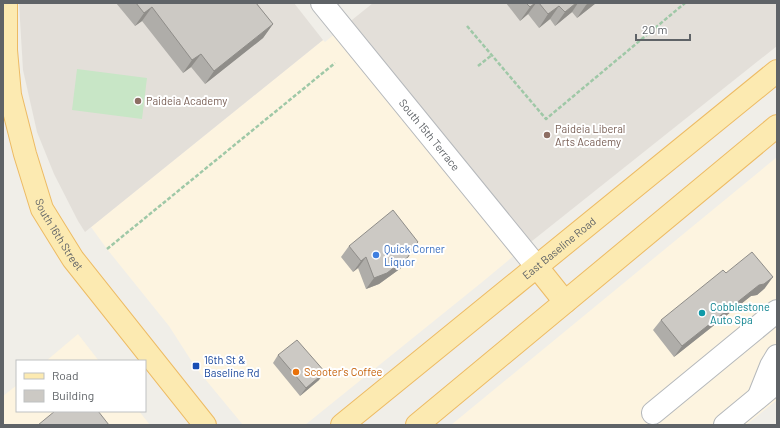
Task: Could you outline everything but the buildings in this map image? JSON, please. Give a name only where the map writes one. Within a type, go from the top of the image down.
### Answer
[{"type":"main road","name":"South 16th Street","points":[[6,3],[6,50],[10,95],[25,154],[42,209],[73,259],[205,425]]},
{"type":"main road","name":"East Baseline Road","points":[[342,425],[777,71]]},
{"type":"main road","points":[[417,425],[777,126]]},
{"type":"main road","points":[[537,267],[565,302]]},
{"type":"street","name":"South 15th Terrace","points":[[322,3],[537,267]]},
{"type":"street","points":[[653,413],[777,311]]},
{"type":"street","points":[[759,397],[771,366],[777,356]]},
{"type":"street","points":[[725,425],[777,382]]},
{"type":"path","points":[[467,26],[546,119],[685,3]]},
{"type":"path","points":[[478,66],[492,55]]},
{"type":"path","points":[[106,249],[335,63]]},
{"type":"shaded area","name":"Paideia Academy","points":[[19,3],[294,3],[323,40],[85,232],[54,174],[37,132],[23,70]]},
{"type":"shaded area","name":"Paideia Liberal Arts Academy","points":[[373,3],[777,3],[777,46],[522,249],[342,28]]},
{"type":"shaded area","points":[[342,28],[522,249],[305,425],[243,425],[196,368],[169,326],[91,227],[323,40],[325,42]]},
{"type":"shaded area","points":[[777,157],[777,400],[746,425],[451,425]]},
{"type":"shaded area","points":[[78,334],[98,360],[47,360]]},
{"type":"shaded area","points":[[16,386],[16,412],[140,412],[150,425],[3,425],[3,396]]},
{"type":"green space","points":[[77,69],[147,78],[142,119],[72,110]]},
{"type":"place","name":"Paideia Academy","points":[[138,101]]},
{"type":"place","name":"Paideia Liberal Arts Academy","points":[[547,135]]},
{"type":"place","name":"Quick Corner Liquor","points":[[376,255]]},
{"type":"place","name":"Cobblestone Auto Spa","points":[[702,313]]},
{"type":"place","name":"16th St & Baseline Rd","points":[[196,366]]},
{"type":"place","name":"Scooter's Coffee","points":[[296,372]]}]
